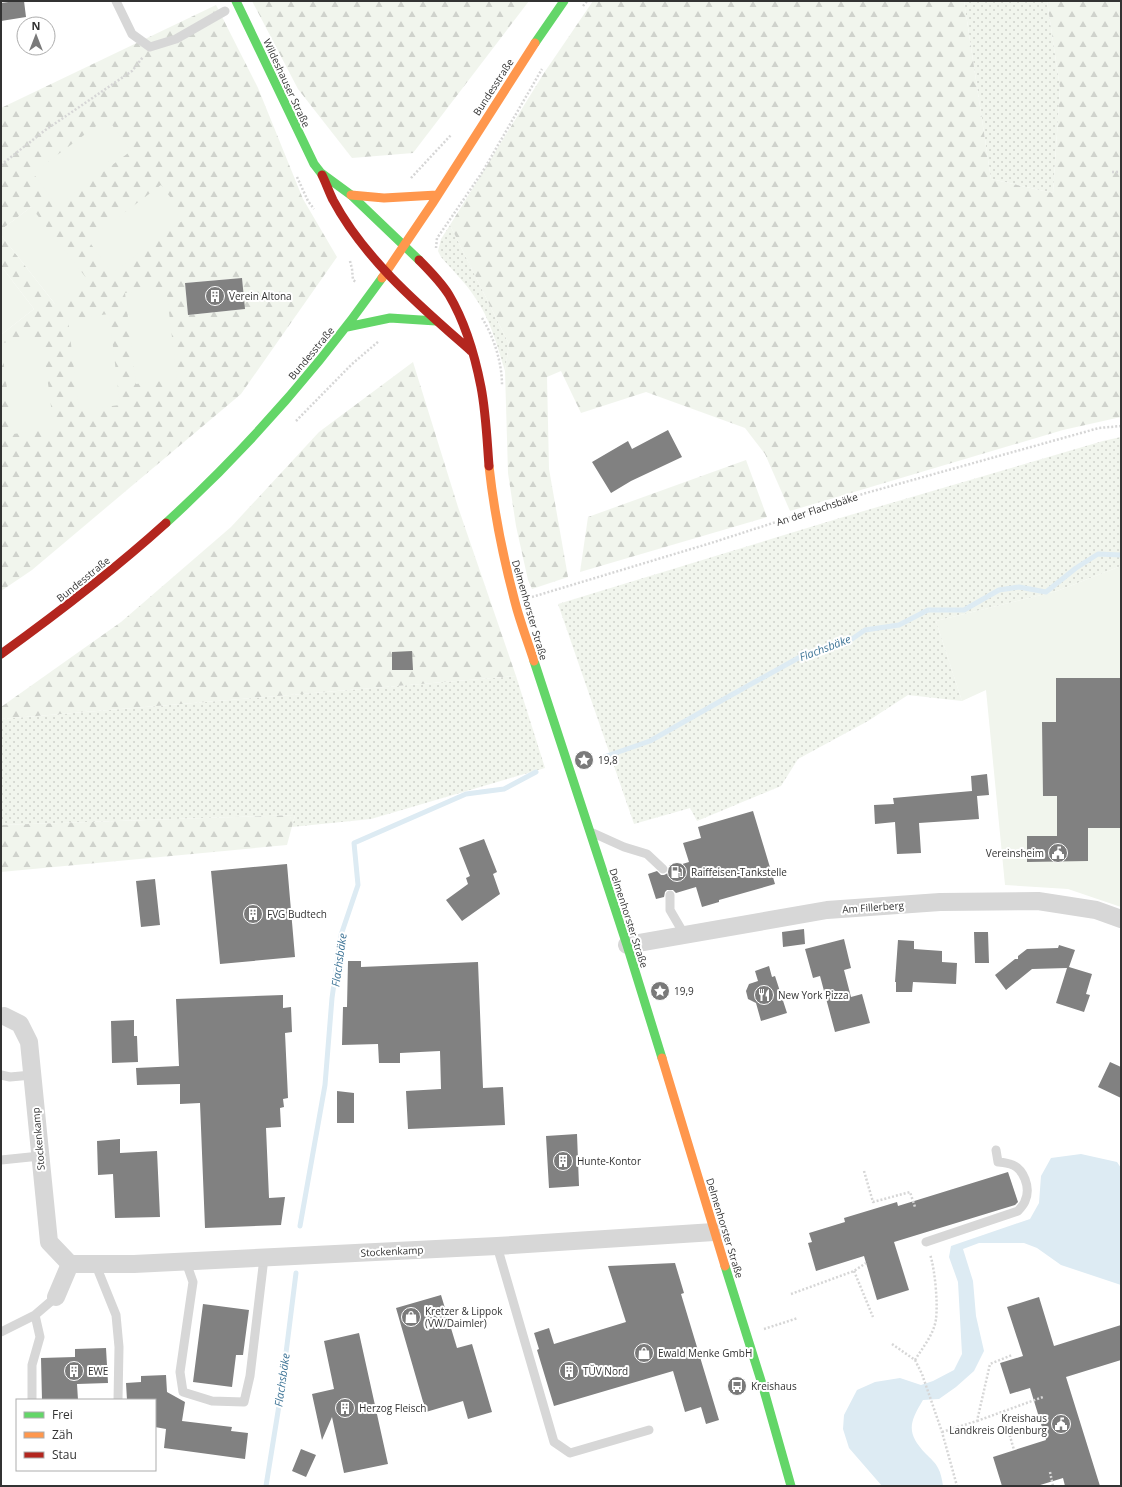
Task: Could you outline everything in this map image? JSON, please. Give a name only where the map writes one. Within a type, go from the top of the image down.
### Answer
[{"type":"main road","name":"Wildeshauser Straße","points":[[236,1],[307,151],[321,173],[337,207],[362,243],[386,272]]},
{"type":"main road","name":"Bundesstraße","points":[[1,654],[81,596],[133,553],[183,508],[277,411],[347,327],[405,245],[564,1]]},
{"type":"main road","name":"Wildeshauser Straße","points":[[321,173],[351,195],[405,245]]},
{"type":"main road","points":[[351,195],[363,198],[398,200],[437,195]]},
{"type":"main road","name":"Delmenhorster Straße","points":[[405,245],[433,274],[448,294],[459,316],[472,352],[481,387],[494,508],[515,603],[627,945],[714,1232],[763,1387],[791,1486]]},
{"type":"main road","points":[[386,272],[436,321],[472,352]]},
{"type":"main road","points":[[347,327],[390,318],[436,321]]},
{"type":"street","name":"Am Fillerberg","points":[[627,945],[826,910],[940,902],[1038,901],[1096,910],[1121,919]]},
{"type":"street","name":"Stockenkamp","points":[[3,1015],[20,1024],[29,1042],[49,1242],[70,1264],[186,1262],[497,1246],[714,1232]]},
{"type":"street","points":[[56,1297],[70,1264]]},
{"type":"lane","points":[[116,1],[132,34],[150,47],[176,39],[225,11]]},
{"type":"lane","points":[[590,832],[647,854],[663,869]]},
{"type":"lane","points":[[670,895],[670,910],[684,934]]},
{"type":"lane","points":[[1,1075],[10,1077],[32,1075]]},
{"type":"lane","points":[[926,1242],[1018,1212],[1026,1200],[1027,1188],[1025,1177],[1020,1170],[1011,1164],[998,1162],[996,1150]]},
{"type":"lane","points":[[1,1160],[40,1156]]},
{"type":"lane","points":[[497,1246],[554,1442],[570,1453],[649,1430]]},
{"type":"lane","points":[[186,1262],[193,1282],[180,1372],[183,1392],[212,1401],[244,1402],[250,1376],[264,1258]]},
{"type":"lane","points":[[95,1263],[116,1315],[119,1347],[118,1399]]},
{"type":"lane","points":[[1,1332],[35,1315],[56,1297]]},
{"type":"lane","points":[[32,1399],[32,1365],[40,1337],[35,1315]]},
{"type":"path","points":[[583,7],[587,1]]},
{"type":"path","points":[[1,165],[44,131],[132,71],[150,47]]},
{"type":"path","points":[[437,238],[483,171],[546,63]]},
{"type":"path","points":[[398,200],[399,188],[410,180],[452,133]]},
{"type":"path","points":[[1112,172],[1121,172]]},
{"type":"path","points":[[480,313],[487,326],[495,348],[502,376],[502,390]]},
{"type":"path","name":"An der Flachsbäke","points":[[533,604],[530,597],[710,543],[866,493],[1099,428],[1121,426]]},
{"type":"path","points":[[864,1171],[873,1202],[910,1192],[915,1207]]},
{"type":"path","points":[[915,1360],[929,1337],[936,1319],[933,1264],[926,1242]]},
{"type":"path","points":[[791,1294],[854,1271],[866,1263]]},
{"type":"path","points":[[854,1271],[873,1317]]},
{"type":"path","points":[[746,1335],[798,1318]]},
{"type":"path","points":[[892,1344],[915,1360],[922,1374],[942,1432],[957,1486]]},
{"type":"path","points":[[977,1421],[990,1364],[1012,1355]]},
{"type":"path","points":[[942,1432],[1043,1397]]},
{"type":"path","points":[[1002,1412],[1014,1450]]},
{"type":"path","points":[[1050,1472],[1053,1486]]},
{"type":"green space","points":[[252,1],[529,1],[413,153],[352,158],[298,89]]},
{"type":"green space","points":[[593,1],[964,1],[991,179],[1053,193],[1060,88],[1047,1],[1121,1],[1121,417],[1063,430],[790,511],[765,454],[745,428],[646,392],[581,413],[561,371],[547,377],[549,469],[568,577],[532,589],[528,580],[516,526],[508,473],[505,371],[509,344],[450,225],[544,73]]},
{"type":"green space","points":[[964,1],[1047,1],[1060,88],[1053,193],[991,179]]},
{"type":"green space","points":[[216,5],[258,88],[303,199],[337,257],[241,394],[32,570],[1,591],[1,333],[2,334],[34,309],[1,266],[1,235],[55,304],[31,207],[1,230],[1,108]],"holes":[[[242,278],[244,309],[188,315],[185,283]]]},
{"type":"green space","points":[[107,118],[131,151],[57,206],[33,173]]},
{"type":"green space","points":[[161,185],[186,218],[112,273],[88,240]]},
{"type":"green space","points":[[31,207],[87,279],[55,304],[1,235],[1,230]]},
{"type":"green space","points":[[450,225],[509,344],[505,371],[492,332],[480,304],[467,286],[441,257],[438,251],[441,239]]},
{"type":"green space","points":[[1,266],[34,309],[2,334],[1,333]]},
{"type":"green space","points":[[166,287],[177,379],[136,384],[125,293]]},
{"type":"green space","points":[[109,314],[120,405],[79,410],[68,319]]},
{"type":"green space","points":[[42,338],[54,429],[13,434],[1,343]]},
{"type":"green space","points":[[413,362],[458,507],[516,676],[1,719],[1,707],[121,622],[231,527],[319,432]]},
{"type":"green space","points":[[1121,437],[1121,566],[1057,591],[936,621],[962,701],[908,695],[868,721],[798,759],[781,786],[697,821],[690,808],[634,824],[558,604],[840,518]]},
{"type":"green space","points":[[746,460],[767,517],[580,572],[588,517]]},
{"type":"green space","points":[[1121,566],[1121,907],[1068,889],[1005,885],[986,690],[962,701],[936,621],[1057,591]]},
{"type":"green space","points":[[516,676],[545,768],[371,819],[292,827],[295,815],[1,825],[1,719]]},
{"type":"green space","points":[[295,815],[287,845],[1,872],[1,825]]},
{"type":"shaded area","points":[[1081,1154],[1117,1162],[1121,1168],[1121,1285],[1061,1265],[1037,1248],[1024,1243],[979,1243],[963,1249],[973,1281],[976,1316],[984,1351],[974,1371],[956,1387],[939,1399],[923,1400],[915,1415],[912,1428],[915,1440],[937,1466],[941,1474],[943,1486],[882,1486],[849,1448],[843,1429],[844,1415],[857,1390],[875,1382],[900,1378],[921,1385],[933,1381],[954,1370],[962,1354],[958,1282],[949,1257],[951,1246],[1030,1219],[1039,1203],[1041,1176],[1051,1158]]},
{"type":"building","points":[[24,1],[26,16],[16,16],[16,19],[1,21],[1,3]]},
{"type":"building","name":"Verein Altona","points":[[242,278],[245,309],[188,315],[185,283]]},
{"type":"building","points":[[668,430],[682,457],[631,481],[611,493],[592,462],[628,441],[632,449]]},
{"type":"building","points":[[412,651],[413,670],[392,670],[392,652]]},
{"type":"building","points":[[1056,678],[1121,678],[1121,828],[1088,828],[1088,861],[1027,862],[1027,836],[1057,836],[1057,796],[1043,796],[1042,722],[1056,722]]},
{"type":"building","points":[[987,774],[989,795],[977,796],[979,819],[919,823],[921,853],[897,854],[895,822],[875,824],[874,805],[894,804],[893,798],[972,791],[971,776]]},
{"type":"building","points":[[753,811],[775,884],[719,900],[719,902],[702,907],[696,887],[676,893],[673,890],[667,890],[664,897],[656,899],[648,874],[657,871],[661,875],[664,875],[668,873],[669,868],[689,862],[683,843],[701,838],[698,827]]},
{"type":"building","points":[[484,839],[497,872],[493,874],[500,894],[462,921],[446,900],[468,884],[466,878],[470,876],[459,848]]},
{"type":"building","name":"FVG Budtech","points":[[287,864],[295,957],[220,964],[211,871]]},
{"type":"building","points":[[155,879],[160,925],[141,927],[136,881]]},
{"type":"building","points":[[804,929],[805,944],[783,947],[782,932]]},
{"type":"building","points":[[974,932],[988,932],[989,963],[975,963]]},
{"type":"building","points":[[844,939],[851,968],[844,970],[851,997],[862,994],[870,1023],[835,1032],[820,976],[813,978],[805,949]]},
{"type":"building","points":[[898,940],[914,941],[914,949],[942,951],[942,962],[957,963],[956,984],[913,982],[912,992],[896,992],[895,982]]},
{"type":"building","points":[[1059,945],[1075,950],[1069,967],[1092,974],[1086,994],[1090,995],[1084,1012],[1056,1003],[1067,968],[1032,969],[1006,990],[995,975],[1015,959],[1018,959],[1018,956],[1027,949],[1058,948]]},
{"type":"building","points":[[348,961],[361,961],[361,967],[478,962],[483,1088],[503,1087],[505,1125],[408,1129],[406,1091],[441,1089],[440,1051],[400,1053],[400,1063],[379,1063],[378,1044],[342,1045],[343,1007],[347,1007]]},
{"type":"building","name":"New York Pizza","points":[[769,966],[772,977],[775,976],[787,1013],[761,1021],[756,1003],[748,999],[746,991],[749,984],[758,981],[755,971]]},
{"type":"building","points":[[283,995],[283,1008],[291,1007],[292,1032],[285,1033],[288,1098],[283,1099],[284,1107],[280,1108],[281,1127],[266,1128],[269,1198],[285,1197],[281,1225],[205,1228],[200,1103],[180,1104],[180,1084],[137,1085],[136,1068],[179,1066],[176,999]]},
{"type":"building","points":[[134,1020],[134,1036],[137,1036],[138,1062],[112,1063],[111,1021]]},
{"type":"building","points":[[1110,1062],[1121,1067],[1121,1098],[1098,1087]]},
{"type":"building","points":[[337,1091],[354,1093],[354,1123],[337,1123]]},
{"type":"building","name":"Hunte-Kontor","points":[[577,1134],[579,1186],[549,1188],[546,1136]]},
{"type":"building","points":[[120,1139],[120,1153],[157,1151],[160,1217],[115,1218],[113,1174],[98,1175],[97,1141]]},
{"type":"building","points":[[1008,1172],[1018,1202],[1015,1205],[894,1242],[909,1290],[877,1300],[864,1256],[816,1271],[808,1243],[812,1242],[809,1233],[845,1222],[844,1218],[897,1202],[898,1206]]},
{"type":"building","points":[[675,1263],[684,1293],[681,1294],[719,1420],[706,1424],[701,1407],[685,1412],[673,1371],[554,1406],[537,1350],[539,1349],[534,1333],[549,1328],[554,1344],[626,1322],[608,1266]]},
{"type":"building","points":[[441,1295],[457,1348],[472,1344],[492,1412],[468,1419],[463,1401],[426,1412],[396,1308]]},
{"type":"building","points":[[1039,1297],[1054,1346],[1121,1325],[1121,1360],[1066,1377],[1100,1486],[1065,1486],[1063,1478],[1037,1486],[1002,1486],[993,1457],[1046,1440],[1030,1388],[1010,1394],[1000,1363],[1023,1356],[1007,1307]]},
{"type":"building","points":[[203,1304],[249,1310],[243,1355],[236,1355],[232,1387],[193,1382]]},
{"type":"building","name":"Herzog Fleisch","points":[[359,1333],[388,1464],[344,1473],[332,1417],[322,1440],[312,1394],[334,1389],[324,1341]]},
{"type":"building","name":"EWE","points":[[106,1348],[108,1383],[77,1384],[78,1399],[42,1399],[41,1358],[75,1357],[75,1349]]},
{"type":"building","points":[[166,1375],[167,1392],[185,1402],[182,1421],[232,1427],[231,1431],[248,1433],[245,1459],[164,1448],[166,1429],[156,1427],[156,1399],[127,1399],[126,1383],[141,1382],[141,1376]]},
{"type":"building","points":[[301,1449],[316,1455],[306,1477],[292,1471]]},
{"type":"waterway","name":"Flachsbäke","points":[[601,758],[650,741],[800,657],[852,639],[865,630],[899,625],[928,610],[964,610],[999,590],[1019,587],[1046,592],[1076,568],[1098,554],[1121,555]]},
{"type":"waterway","name":"Flachsbäke","points":[[300,1226],[325,1085],[332,998],[341,935],[358,885],[354,843],[466,794],[504,789],[536,772]]},
{"type":"waterway","name":"Flachsbäke","points":[[266,1486],[281,1393],[296,1273]]},
{"type":"traffic: fast","points":[[236,1],[314,164],[321,173],[351,195],[419,260]]},
{"type":"traffic: fast","points":[[535,43],[564,1]]},
{"type":"traffic: fast","points":[[166,523],[225,466],[281,406],[333,343],[382,278]]},
{"type":"traffic: fast","points":[[347,327],[390,318],[436,321]]},
{"type":"traffic: fast","points":[[534,661],[627,945],[662,1058]]},
{"type":"traffic: fast","points":[[725,1266],[763,1387],[791,1486]]},
{"type":"traffic: slow","points":[[382,278],[432,204],[535,43]]},
{"type":"traffic: slow","points":[[351,195],[384,198],[437,195]]},
{"type":"traffic: slow","points":[[489,466],[499,534],[517,609],[534,661]]},
{"type":"traffic: slow","points":[[662,1058],[725,1266]]},
{"type":"traffic: jam","points":[[322,175],[333,200],[361,243],[395,282],[471,351]]},
{"type":"traffic: jam","points":[[419,260],[439,281],[449,295],[460,316],[469,340],[479,375],[483,397],[489,466]]},
{"type":"traffic: jam","points":[[1,654],[85,591],[166,523]]},
{"type":"place","name":"Verein Altona","points":[[215,296]]},
{"type":"place","name":"19,8","points":[[584,760]]},
{"type":"place","name":"Vereinsheim","points":[[1058,853]]},
{"type":"place","name":"Raiffeisen-Tankstelle","points":[[677,872]]},
{"type":"place","name":"FVG Budtech","points":[[253,914]]},
{"type":"place","name":"19,9","points":[[660,991]]},
{"type":"place","name":"New York Pizza","points":[[764,995]]},
{"type":"place","name":"Hunte-Kontor","points":[[563,1161]]},
{"type":"place","name":"Kretzer & Lippok (VW/Daimler)","points":[[411,1317]]},
{"type":"place","name":"Ewald Menke GmbH","points":[[644,1353]]},
{"type":"place","name":"EWE","points":[[74,1371]]},
{"type":"place","name":"TÜV Nord","points":[[569,1371]]},
{"type":"place","name":"Kreishaus","points":[[737,1386]]},
{"type":"place","name":"Herzog Fleisch","points":[[345,1408]]},
{"type":"place","name":"Kreishaus Landkreis Oldenburg","points":[[1061,1424]]}]
